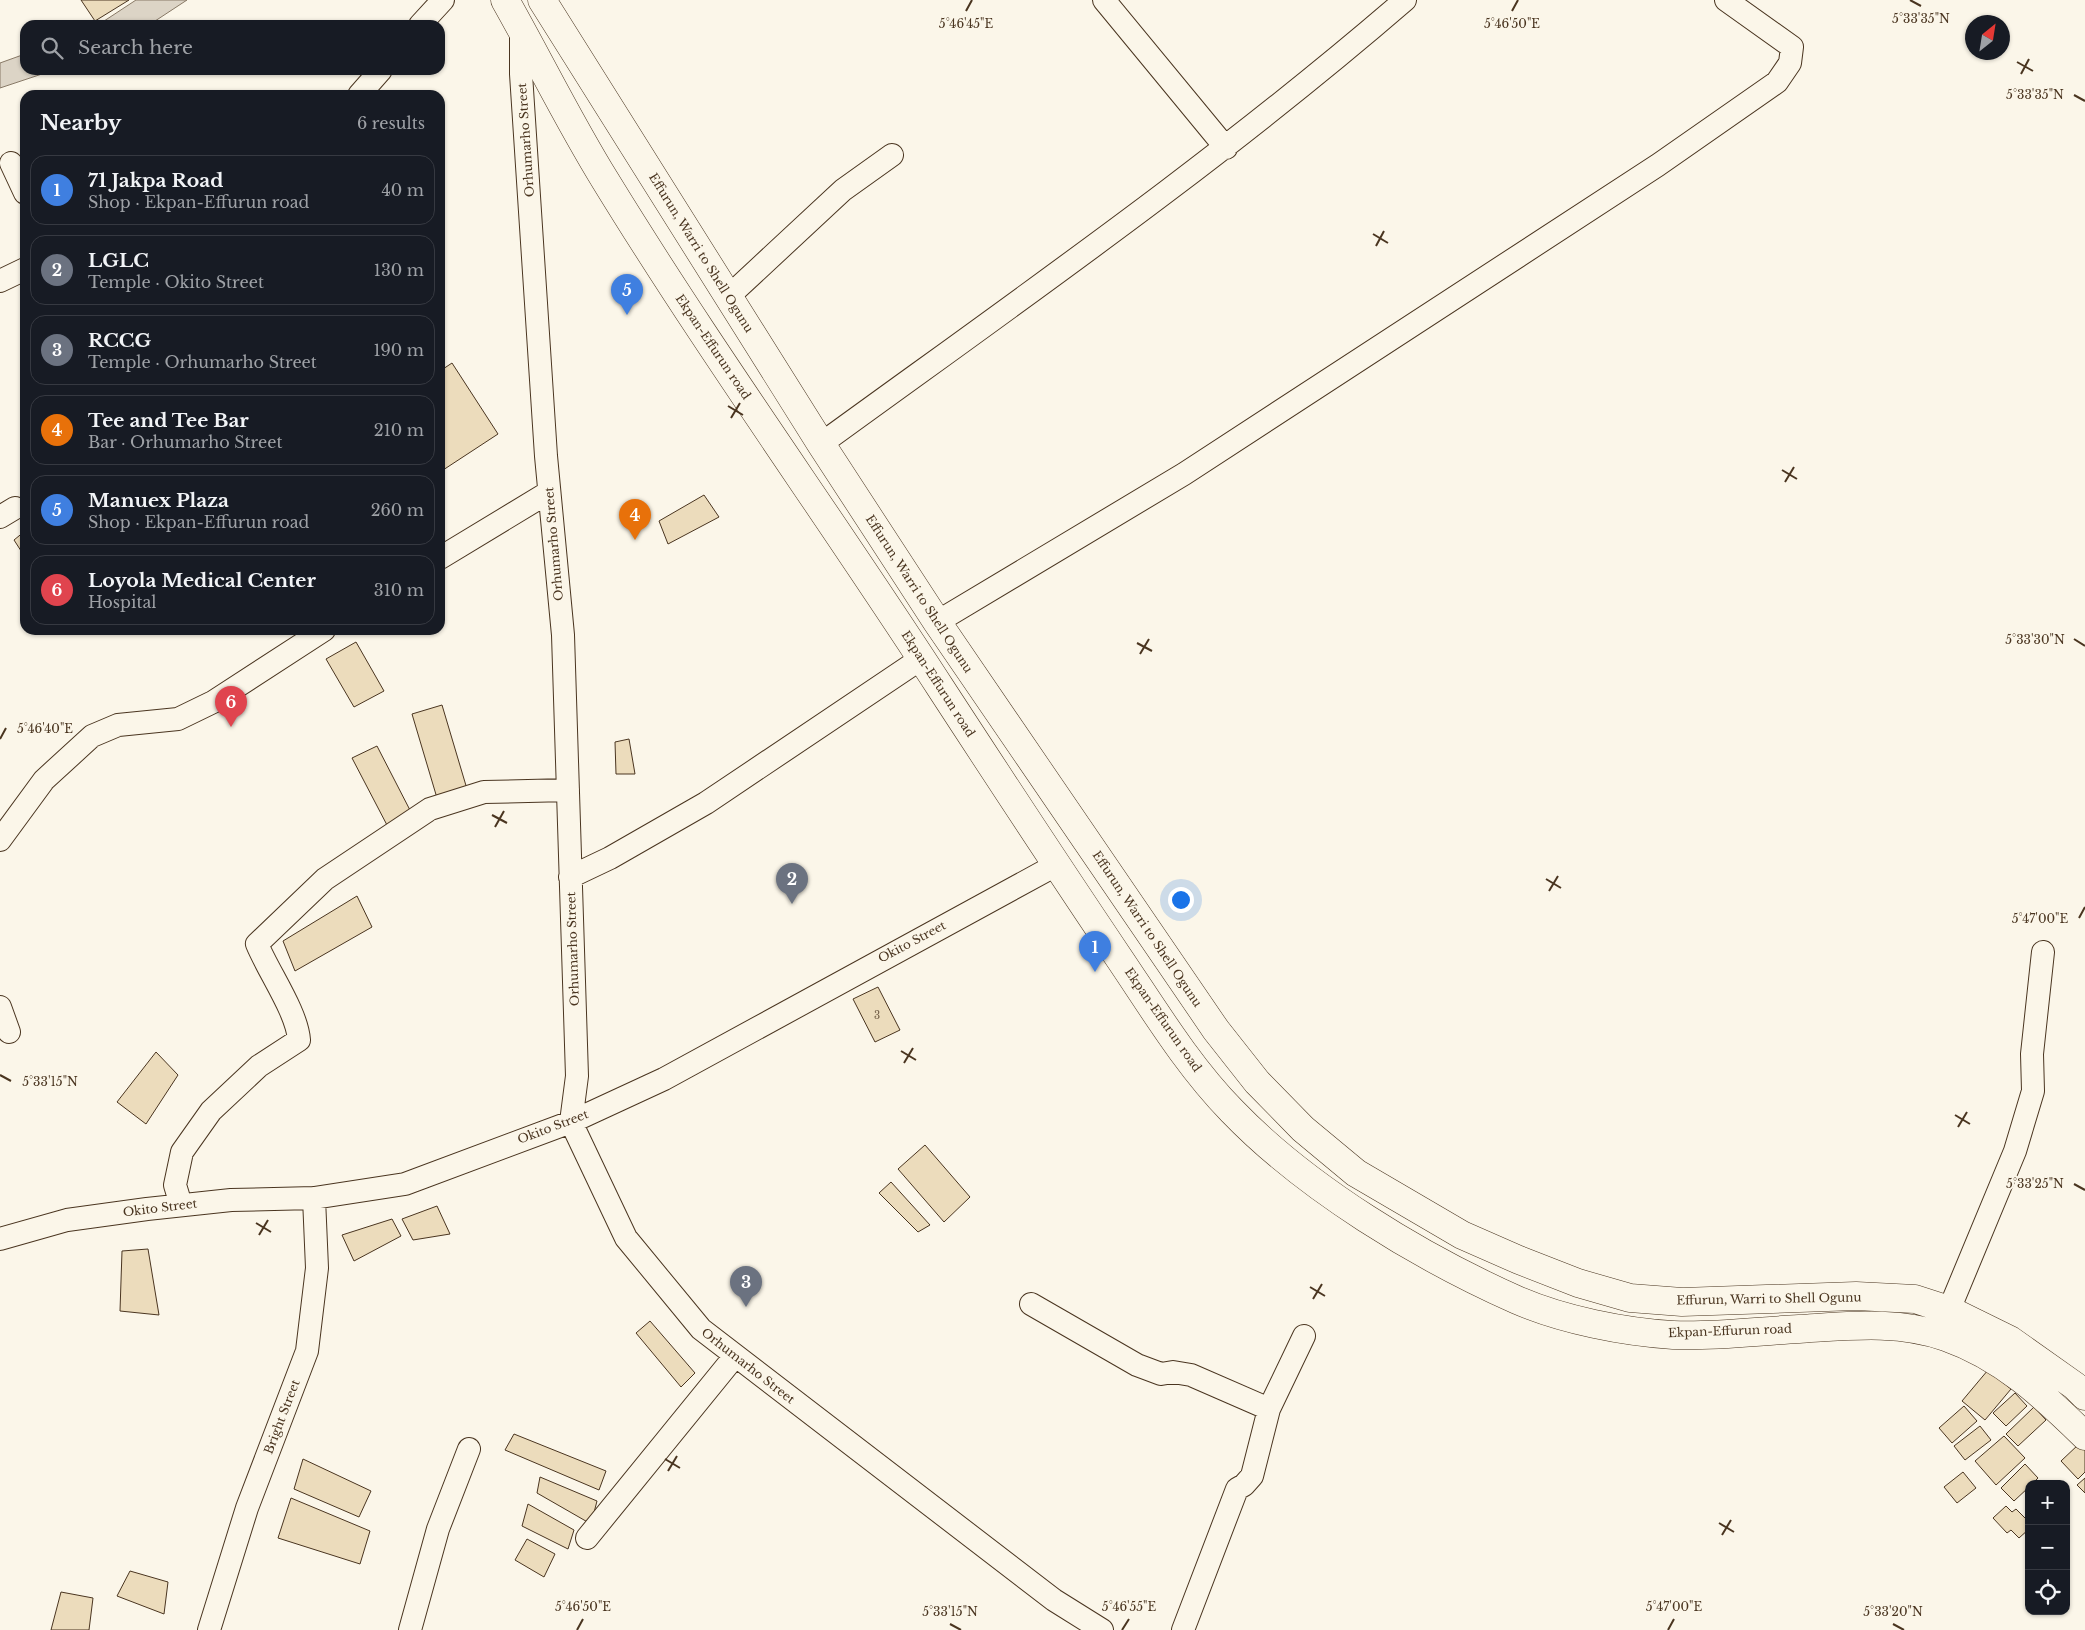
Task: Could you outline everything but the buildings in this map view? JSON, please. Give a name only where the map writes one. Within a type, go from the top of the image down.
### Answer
[{"type":"main road","name":"Ekpan-Effurun road","points":[[505,0],[602,177],[701,330],[922,658],[1056,865],[1182,1050],[1232,1111],[1291,1165],[1378,1226],[1442,1262],[1522,1302],[1579,1320],[1623,1330],[1678,1336],[1869,1324],[1907,1327],[1944,1336],[1977,1350],[2015,1372],[2085,1436]]},
{"type":"main road","name":"Effurun, Warri to Shell Ogunu","points":[[542,0],[821,444],[937,622],[1216,1030],[1257,1082],[1304,1130],[1356,1173],[1462,1235],[1578,1283],[1630,1298],[1682,1302],[1856,1296],[1915,1299],[1949,1310],[2010,1340],[2075,1386],[2085,1396]]},
{"type":"main road","points":[[1182,1050],[1216,1030]]},
{"type":"street","points":[[425,20],[443,0]]},
{"type":"street","points":[[1104,0],[1226,148]]},
{"type":"street","points":[[821,444],[1226,148],[1344,53],[1405,0]]},
{"type":"street","points":[[937,622],[1193,469],[1658,165],[1777,82],[1790,63],[1792,47],[1726,0]]},
{"type":"street","name":"Orhumarho Street","points":[[521,28],[521,74],[549,492],[563,635],[577,1076],[571,1122],[626,1238],[701,1329],[1054,1600],[1102,1630]]},
{"type":"street","points":[[363,90],[377,75]]},
{"type":"street","points":[[728,297],[843,190],[892,155]]},
{"type":"street","points":[[12,163],[20,181]]},
{"type":"street","points":[[0,281],[20,271]]},
{"type":"street","points":[[445,555],[549,492]]},
{"type":"street","points":[[0,840],[44,780],[92,736],[118,725],[178,719],[213,702],[316,635]]},
{"type":"street","points":[[570,877],[610,858],[706,803],[922,658]]},
{"type":"street","points":[[181,1205],[175,1184],[182,1152],[206,1118],[259,1066],[300,1040],[298,1026],[257,944],[325,878],[430,809],[484,792],[568,790]]},
{"type":"street","name":"Okito Street","points":[[0,1239],[67,1220],[231,1200],[314,1198],[405,1184],[571,1122],[664,1079],[1056,865]]},
{"type":"street","points":[[1949,1310],[2015,1151],[2032,1091],[2032,1054],[2043,952]]},
{"type":"street","points":[[0,1007],[9,1032]]},
{"type":"street","name":"Bright Street","points":[[209,1630],[247,1508],[307,1351],[317,1268],[314,1198]]},
{"type":"street","points":[[1031,1304],[1137,1365],[1161,1374],[1173,1372],[1191,1375],[1269,1410]]},
{"type":"street","points":[[1183,1630],[1237,1489],[1244,1485],[1252,1476],[1269,1410],[1304,1336]]},
{"type":"street","points":[[587,1538],[734,1356]]},
{"type":"street","points":[[410,1630],[438,1529],[469,1449]]},
{"type":"shaded area","points":[[136,0],[187,0],[157,20],[106,20]]},
{"type":"shaded area","points":[[20,56],[20,75],[39,75],[0,88],[0,63]]},
{"type":"place","name":"Manuex Plaza","points":[[627,315]]},
{"type":"place","name":"Tee and Tee Bar","points":[[635,540]]},
{"type":"place","name":"Loyola Medical Center","points":[[231,727]]},
{"type":"place","name":"LGLC","points":[[792,904]]},
{"type":"place","name":"71 Jakpa Road","points":[[1095,972]]},
{"type":"place","name":"RCCG","points":[[746,1307]]}]
